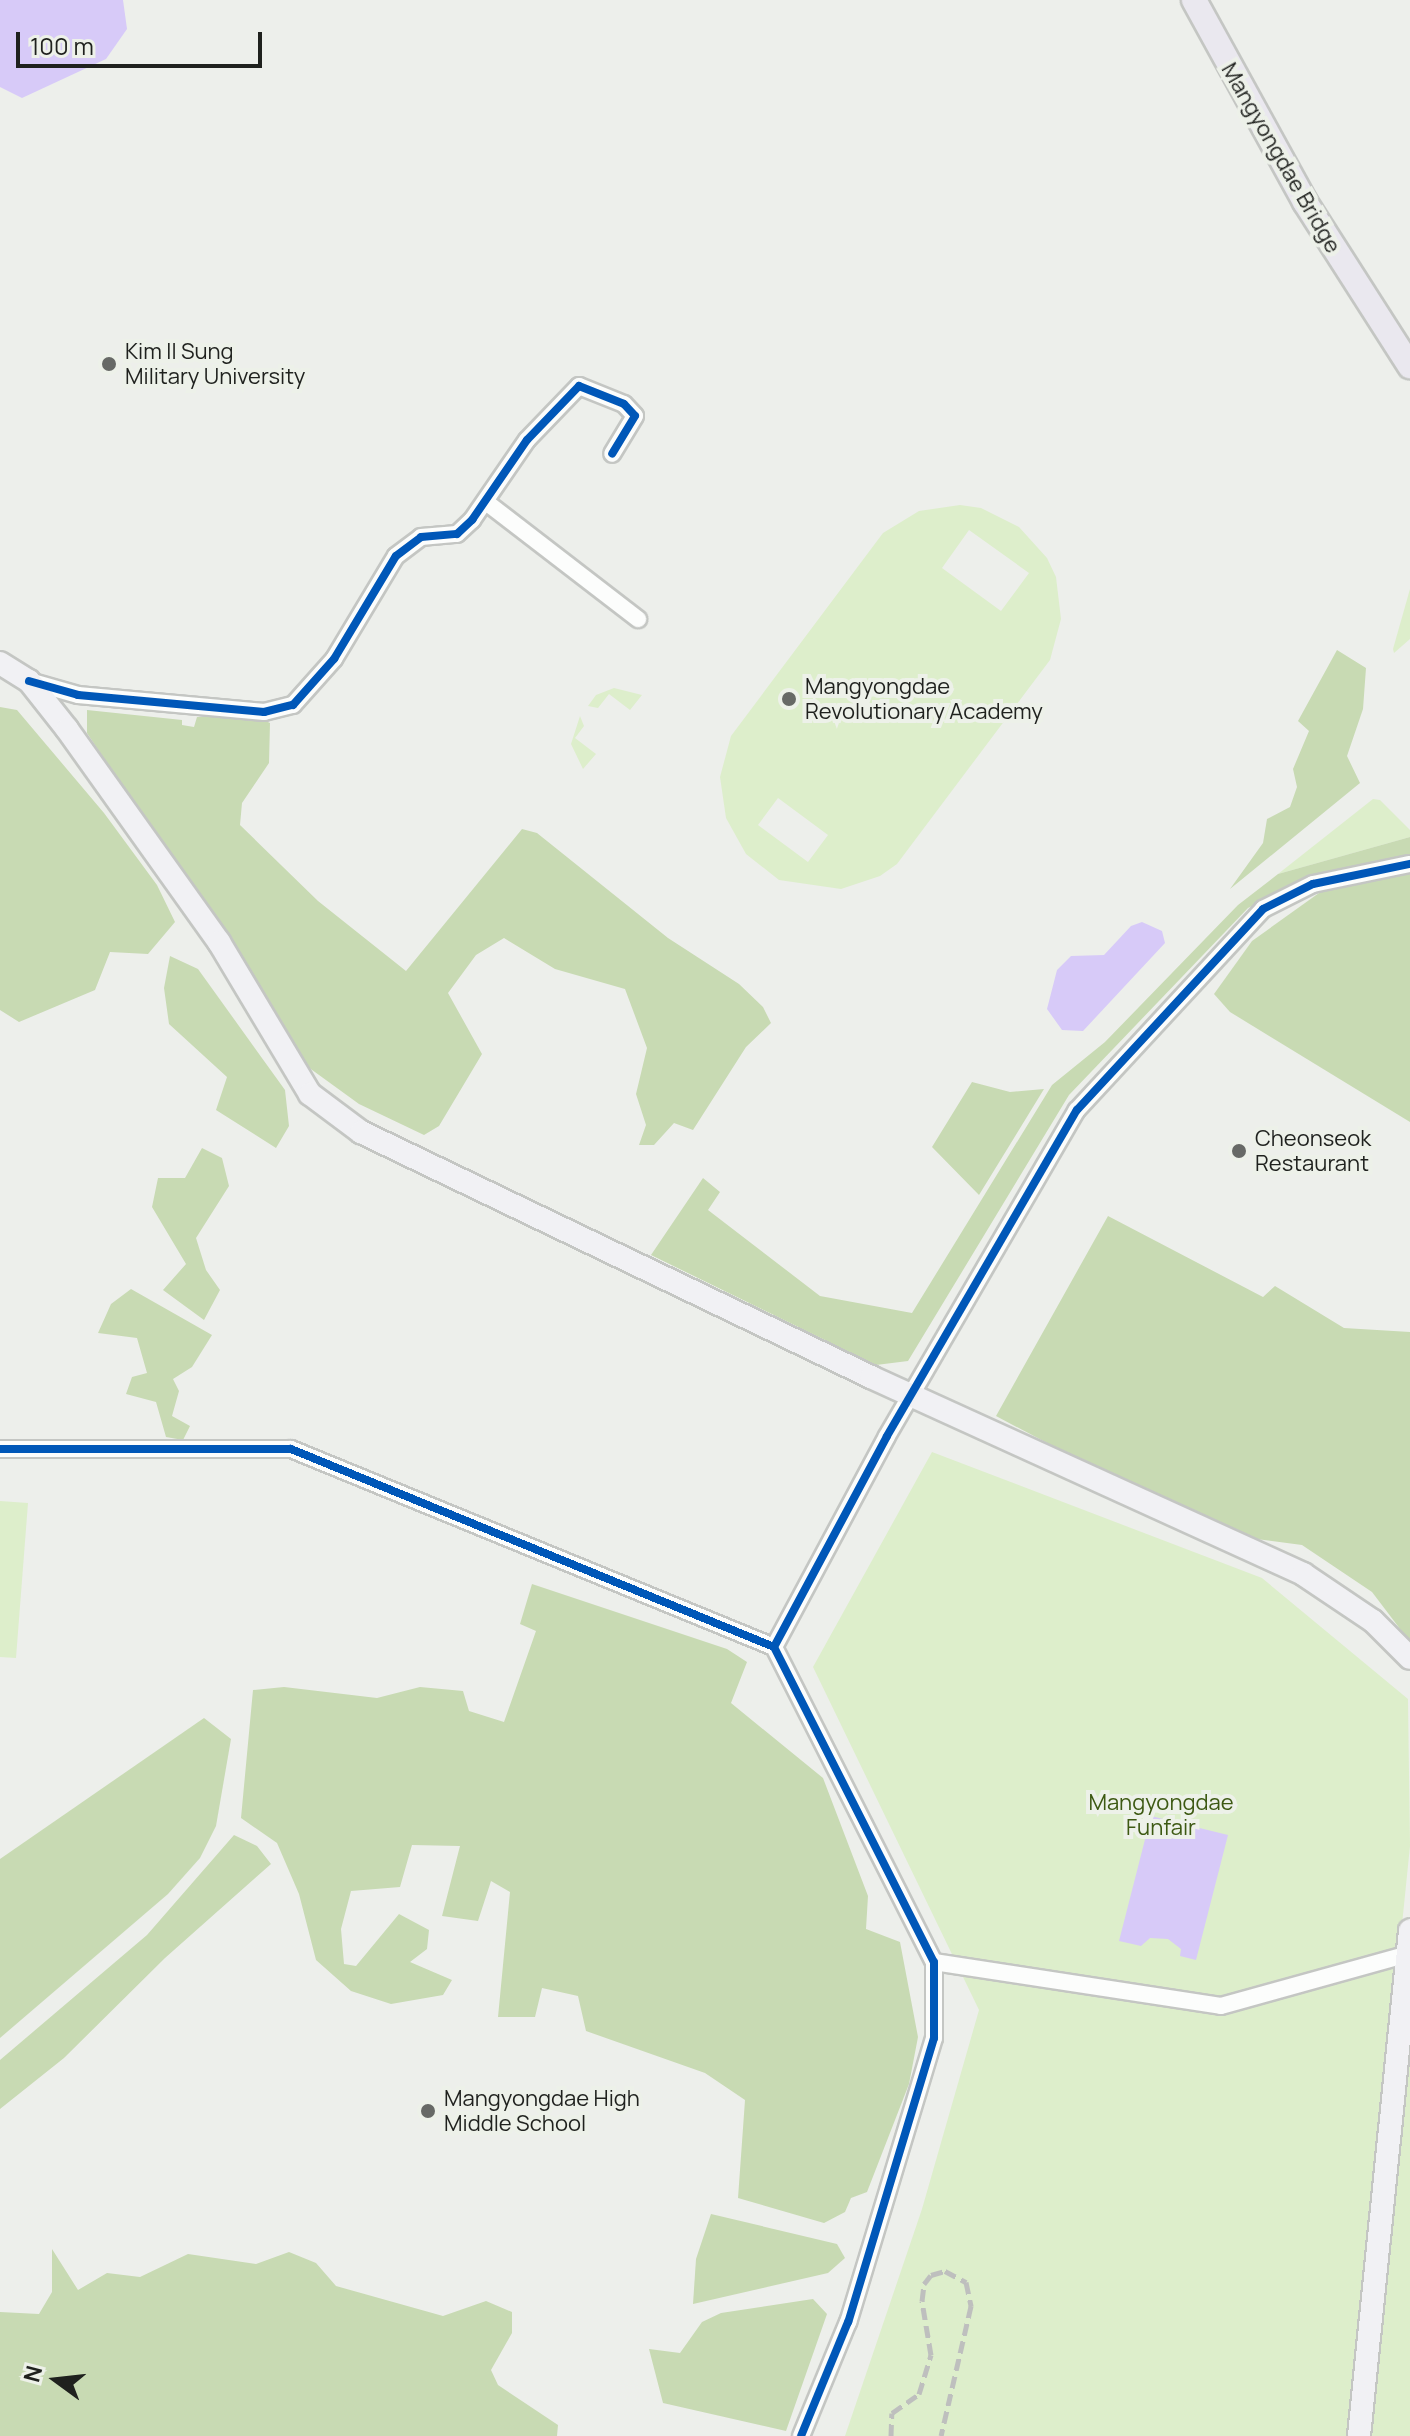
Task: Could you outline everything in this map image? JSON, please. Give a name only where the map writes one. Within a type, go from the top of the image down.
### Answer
[{"type":"highway","name":"Mangyongdae Bridge","points":[[1194,0],[1305,202],[1410,366]]},
{"type":"main road","points":[[0,663],[29,681],[219,942],[310,1094],[361,1132],[457,1181],[913,1396],[1303,1574],[1373,1621],[1410,1658]]},
{"type":"main road","points":[[1359,2436],[1410,1931]]},
{"type":"street","points":[[29,681],[78,695],[264,712],[293,705],[334,659],[396,556],[421,537],[457,534],[486,502],[527,440],[579,386],[624,404],[635,416],[612,454]]},
{"type":"street","points":[[486,502],[638,619]]},
{"type":"street","points":[[774,1647],[1077,1110],[1263,909],[1313,884],[1410,864]]},
{"type":"street","points":[[0,1449],[291,1449],[774,1647],[934,1962],[934,2038],[848,2322],[801,2436]]},
{"type":"street","points":[[934,1962],[1221,2006],[1408,1954]]},
{"type":"green space","points":[[960,505],[981,508],[1019,527],[1047,558],[1056,577],[1061,619],[1050,660],[897,864],[880,876],[841,889],[779,880],[746,854],[726,818],[720,777],[731,736],[883,533],[919,511]],"holes":[[[969,530],[1029,573],[1001,611],[942,568]],[[778,798],[828,835],[808,862],[758,825]]]},
{"type":"green space","points":[[1410,589],[1410,639],[1394,653],[1393,649]]},
{"type":"green space","points":[[1337,650],[1366,668],[1363,709],[1347,756],[1360,783],[1230,889],[1263,843],[1267,819],[1290,807],[1297,787],[1293,769],[1309,731],[1298,721]]},
{"type":"green space","points":[[614,688],[642,695],[630,710],[609,694],[598,708],[588,706],[596,695]]},
{"type":"green space","points":[[0,707],[17,710],[104,813],[157,885],[175,922],[148,954],[110,952],[95,990],[19,1022],[0,1010]]},
{"type":"green space","points":[[87,710],[182,720],[182,725],[194,727],[197,717],[255,716],[270,723],[269,763],[242,803],[240,825],[318,901],[406,971],[522,829],[537,833],[668,938],[739,984],[763,1007],[771,1023],[746,1047],[693,1130],[674,1123],[654,1145],[639,1145],[646,1125],[636,1094],[647,1048],[625,989],[555,969],[504,938],[476,955],[448,993],[482,1054],[439,1126],[424,1135],[359,1104],[308,1067],[87,733]]},
{"type":"green space","points":[[580,716],[584,726],[575,738],[596,754],[583,769],[571,744]]},
{"type":"green space","points":[[1373,799],[1380,800],[1410,830],[1410,837],[1278,874]]},
{"type":"green space","points":[[1410,837],[1410,856],[1311,877],[1248,908],[1069,1095],[908,1361],[876,1365],[651,1255],[703,1178],[720,1192],[708,1210],[820,1296],[912,1313],[1052,1085],[1105,1042],[1238,905],[1278,874]]},
{"type":"green space","points":[[1410,872],[1410,1122],[1230,1012],[1214,994],[1252,941],[1326,888]]},
{"type":"green space","points":[[170,956],[198,969],[285,1090],[289,1126],[276,1148],[216,1110],[227,1077],[169,1024],[164,988]]},
{"type":"green space","points":[[972,1082],[1010,1092],[1044,1089],[979,1195],[932,1147]]},
{"type":"green space","points":[[202,1148],[222,1158],[229,1186],[196,1238],[206,1270],[220,1290],[204,1320],[163,1290],[186,1264],[152,1207],[158,1178],[185,1178]]},
{"type":"green space","points":[[1108,1216],[1263,1297],[1275,1286],[1344,1328],[1410,1332],[1410,1642],[1372,1592],[1302,1545],[1241,1537],[1134,1489],[996,1416]]},
{"type":"green space","points":[[131,1289],[212,1335],[192,1367],[173,1379],[179,1391],[172,1416],[190,1426],[183,1440],[166,1437],[156,1402],[126,1394],[132,1377],[147,1373],[137,1338],[98,1333],[111,1304]]},
{"type":"green space","name":"Mangyongdae Funfair","points":[[932,1452],[1262,1578],[1408,1699],[1410,1846],[1350,2436],[845,2436],[922,2209],[979,2010],[813,1667]]},
{"type":"green space","points":[[0,1501],[28,1503],[16,1658],[0,1657]]},
{"type":"green space","points":[[532,1584],[727,1649],[747,1662],[731,1703],[823,1778],[868,1896],[866,1929],[900,1942],[918,2037],[909,2084],[867,2192],[851,2198],[845,2212],[824,2223],[738,2198],[745,2100],[705,2073],[586,2031],[578,1996],[542,1988],[535,2017],[498,2017],[510,1892],[491,1881],[478,1921],[442,1916],[460,1846],[412,1845],[400,1887],[351,1891],[341,1929],[344,1964],[356,1966],[399,1914],[429,1930],[427,1949],[410,1962],[452,1980],[443,1995],[391,2004],[351,1991],[316,1960],[299,1894],[277,1843],[241,1818],[253,1690],[284,1687],[377,1698],[420,1687],[463,1691],[469,1711],[504,1722],[536,1631],[520,1624]]},
{"type":"green space","points":[[204,1718],[231,1739],[216,1826],[200,1858],[168,1894],[0,2038],[0,1859]]},
{"type":"green space","points":[[234,1835],[257,1846],[271,1864],[165,1958],[64,2058],[0,2109],[0,2060],[147,1935]]},
{"type":"green space","points":[[1410,2040],[1410,2436],[1368,2436]]},
{"type":"green space","points":[[711,2214],[837,2244],[845,2258],[828,2273],[693,2304],[696,2259]]},
{"type":"green space","points":[[52,2249],[78,2290],[107,2273],[140,2277],[188,2254],[256,2264],[289,2252],[316,2263],[336,2286],[443,2316],[486,2301],[512,2312],[512,2333],[491,2370],[498,2385],[558,2425],[557,2436],[0,2436],[0,2312],[39,2314],[52,2292]]},
{"type":"green space","points":[[813,2299],[827,2314],[786,2431],[663,2403],[649,2349],[680,2353],[702,2322],[721,2313]]},
{"type":"shaded area","points":[[0,0],[123,0],[127,29],[106,59],[22,98],[0,87]]},
{"type":"shaded area","points":[[1142,922],[1162,931],[1165,943],[1083,1031],[1062,1030],[1047,1009],[1057,970],[1071,956],[1104,955],[1131,926]]},
{"type":"shaded area","points":[[1151,1816],[1228,1835],[1196,1960],[1180,1956],[1181,1949],[1168,1939],[1150,1938],[1141,1946],[1119,1941]]},
{"type":"railway","points":[[891,2436],[892,2413],[919,2394],[931,2355],[922,2301],[924,2284],[931,2275],[945,2271],[966,2282],[971,2306],[941,2436]]},
{"type":"cycle path","points":[[29,681],[78,695],[264,712],[293,705],[334,659],[396,556],[421,537],[457,534],[472,520],[527,440],[579,386],[624,404],[635,416],[612,454]]},
{"type":"cycle path","points":[[774,1647],[887,1436],[1077,1110],[1263,909],[1313,884],[1410,864]]},
{"type":"cycle path","points":[[0,1449],[291,1449],[774,1647],[934,1962],[934,2038],[848,2322],[801,2436]]},
{"type":"place","name":"Kim Il Sung Military University","points":[[109,364]]},
{"type":"place","name":"Mangyongdae Revolutionary Academy","points":[[789,699]]},
{"type":"place","name":"Cheonseok Restaurant","points":[[1239,1151]]},
{"type":"place","name":"Mangyongdae High Middle School","points":[[428,2111]]}]
